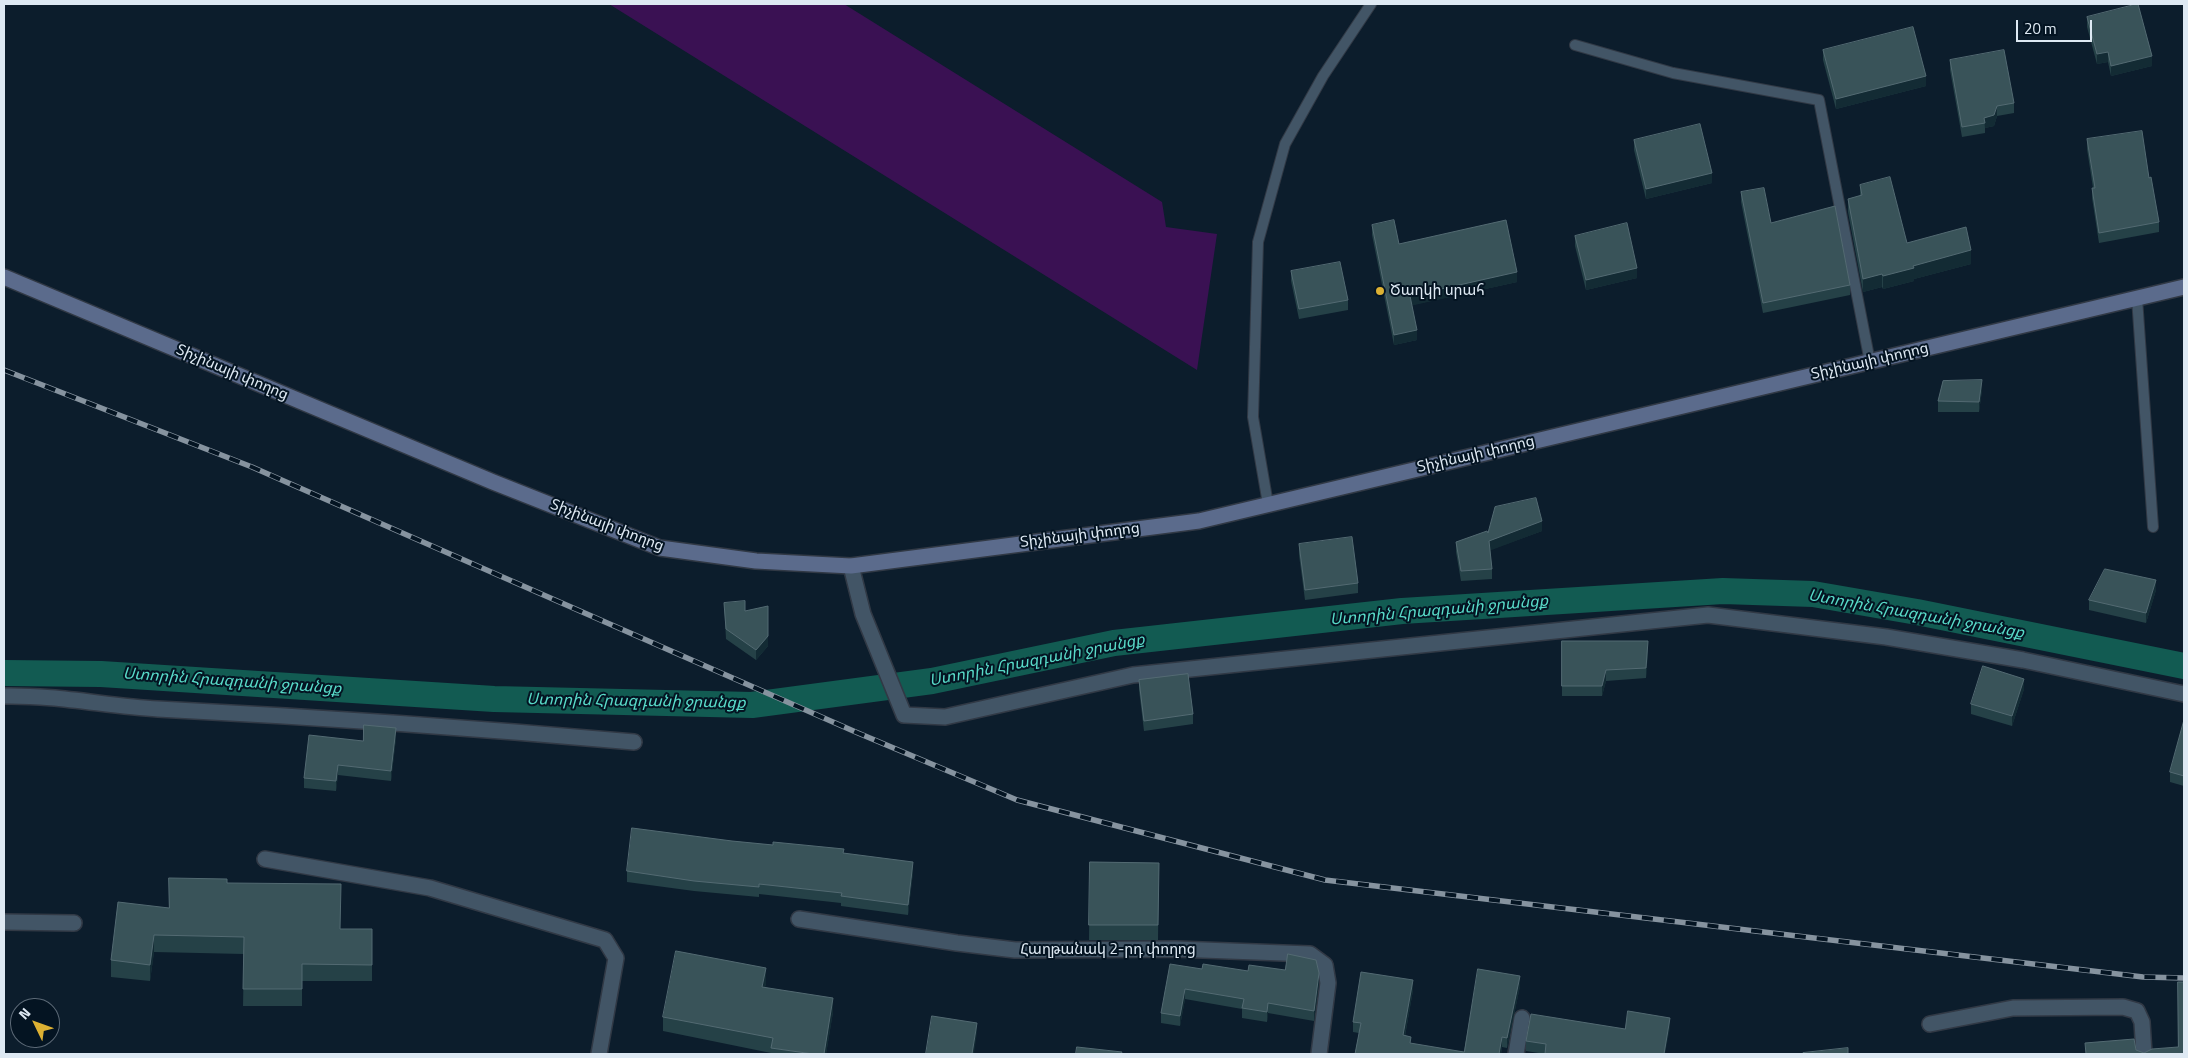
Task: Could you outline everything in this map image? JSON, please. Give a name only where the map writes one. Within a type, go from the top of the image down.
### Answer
[{"type":"street","name":"Տիչինայի փողոց","points":[[4,277],[493,482],[660,548],[756,561],[851,566],[1199,521],[2184,287]]},
{"type":"street","points":[[851,566],[863,614],[904,715],[945,717],[1133,675],[1708,615],[1786,623],[2023,660],[2184,694]]},
{"type":"street","points":[[4,696],[32,696],[142,708],[480,728],[634,742]]},
{"type":"street","points":[[265,859],[430,888],[605,940],[616,958],[599,1054]]},
{"type":"street","name":"Հաղթանակ 2-րդ փողոց","points":[[799,919],[1015,950],[1176,948],[1310,954],[1325,965],[1328,983],[1318,1054]]},
{"type":"street","points":[[4,922],[74,923]]},
{"type":"street","points":[[1930,1024],[2013,1008],[2123,1006],[2137,1011],[2142,1022],[2144,1054]]},
{"type":"street","points":[[1516,1054],[1522,1018]]},
{"type":"lane","points":[[1268,504],[1253,417],[1258,242],[1285,144],[1323,76],[1370,4]]},
{"type":"lane","points":[[1575,45],[1673,73],[1818,100],[1870,362]]},
{"type":"lane","points":[[2138,298],[2153,527]]},
{"type":"shaded area","points":[[609,4],[844,4],[1162,202],[1166,227],[1217,234],[1197,370]]},
{"type":"building","points":[[2138,4],[2152,56],[2111,66],[2108,52],[2097,54],[2087,17]]},
{"type":"building","points":[[1913,27],[1926,76],[1836,99],[1823,50]]},
{"type":"building","points":[[2004,50],[2014,103],[1997,106],[1994,115],[1984,118],[1985,123],[1962,127],[1950,60]]},
{"type":"building","points":[[1700,124],[1712,173],[1646,189],[1634,140]]},
{"type":"building","points":[[2142,131],[2149,178],[2151,177],[2159,222],[2099,233],[2092,188],[2095,188],[2087,139]]},
{"type":"building","points":[[1890,177],[1907,243],[1966,227],[1971,250],[1913,266],[1914,268],[1863,279],[1848,199],[1862,195],[1860,185]]},
{"type":"building","points":[[1764,188],[1771,223],[1835,206],[1850,285],[1763,303],[1741,192]]},
{"type":"building","points":[[1394,220],[1399,244],[1506,220],[1517,272],[1410,296],[1417,330],[1394,335],[1372,225]]},
{"type":"building","points":[[1627,223],[1637,268],[1586,280],[1575,236]]},
{"type":"building","points":[[1340,262],[1348,300],[1299,309],[1291,271]]},
{"type":"building","points":[[1982,380],[1979,402],[1938,401],[1943,381]]},
{"type":"building","points":[[1536,498],[1542,521],[1489,541],[1492,569],[1461,571],[1456,542],[1487,531],[1488,533],[1495,507]]},
{"type":"building","points":[[1352,537],[1358,583],[1305,590],[1299,544]]},
{"type":"building","points":[[2105,569],[2156,580],[2146,613],[2089,600]]},
{"type":"building","points":[[745,601],[745,611],[768,606],[768,636],[756,650],[726,629],[724,603]]},
{"type":"building","points":[[1562,641],[1648,641],[1646,668],[1606,670],[1602,686],[1562,686]]},
{"type":"building","points":[[1983,666],[2024,679],[2012,716],[1971,704]]},
{"type":"building","points":[[1188,674],[1193,714],[1144,721],[1139,680]]},
{"type":"building","points":[[2184,720],[2184,776],[2170,772]]},
{"type":"building","points":[[364,725],[396,728],[391,771],[338,765],[336,781],[304,778],[309,735],[363,741]]},
{"type":"building","points":[[632,828],[732,841],[773,845],[773,842],[844,849],[843,853],[913,862],[908,905],[841,896],[842,893],[759,884],[759,887],[694,881],[627,871]]},
{"type":"building","points":[[1090,862],[1159,863],[1158,925],[1089,925]]},
{"type":"building","points":[[169,878],[227,879],[227,883],[341,884],[340,929],[372,929],[372,965],[302,964],[302,989],[243,989],[244,937],[154,935],[150,965],[111,960],[118,902],[169,908]]},
{"type":"building","points":[[676,951],[766,968],[762,987],[833,998],[824,1054],[771,1048],[773,1038],[663,1017]]},
{"type":"building","points":[[1288,954],[1316,960],[1319,973],[1314,1011],[1268,1003],[1267,1012],[1242,1008],[1244,999],[1185,989],[1180,1016],[1161,1013],[1170,964],[1202,969],[1203,964],[1248,971],[1249,965],[1285,970]]},
{"type":"building","points":[[1478,969],[1520,976],[1507,1038],[1502,1037],[1499,1054],[1355,1054],[1361,1023],[1353,1022],[1361,972],[1413,980],[1403,1035],[1411,1037],[1410,1043],[1464,1052]]},
{"type":"building","points":[[2178,982],[2184,982],[2184,1054],[2086,1054],[2085,1043],[2134,1039],[2136,1050],[2144,1053],[2152,1049],[2178,1047]]},
{"type":"building","points":[[1628,1011],[1670,1018],[1664,1054],[1545,1054],[1546,1044],[1526,1041],[1531,1014],[1625,1029]]},
{"type":"building","points":[[932,1016],[977,1023],[972,1054],[926,1054]]},
{"type":"building","points":[[1077,1047],[1122,1052],[1121,1054],[1076,1054]]},
{"type":"building","points":[[1848,1048],[1848,1054],[1803,1054],[1803,1053]]},
{"type":"waterway","name":"Ստորին Հրազդանի ջրանցք","points":[[4,673],[101,674],[494,699],[752,705],[932,681],[1114,643],[1402,611],[1723,591],[1813,594],[1917,612],[2184,666]]},
{"type":"railway","points":[[4,370],[252,467],[858,733],[1017,800],[1325,880],[2143,977],[2184,978]]},
{"type":"place","name":"Ծաղկի սրահ","points":[[1380,291]]}]
